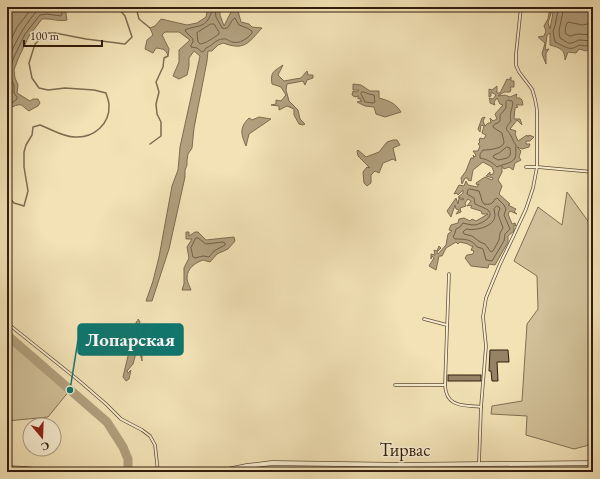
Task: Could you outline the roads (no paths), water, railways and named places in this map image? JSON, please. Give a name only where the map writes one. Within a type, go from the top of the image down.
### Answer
[{"type":"street","name":"Тирвас","points":[[218,472],[272,463],[396,465],[593,462]]},
{"type":"street","points":[[7,468],[54,472]]},
{"type":"lane","points":[[479,464],[481,407],[486,346],[483,317],[486,298],[526,209],[537,167],[535,99],[532,89],[519,72],[516,64],[521,7]]},
{"type":"lane","points":[[526,167],[593,172]]},
{"type":"lane","points":[[449,274],[445,390],[449,399],[457,405],[481,407]]},
{"type":"lane","points":[[424,319],[447,325]]},
{"type":"lane","points":[[7,323],[77,379],[121,419],[150,436],[155,445],[158,472]]},
{"type":"lane","points":[[395,385],[445,385]]},
{"type":"water","points":[[7,7],[65,7],[67,20],[61,21],[42,19],[29,36],[14,70],[18,85],[17,93],[30,101],[33,99],[38,99],[40,103],[38,106],[29,111],[20,105],[12,107],[7,105]]},
{"type":"water","points":[[208,7],[220,7],[220,15],[224,26],[232,10],[238,11],[241,22],[249,24],[252,27],[262,28],[246,44],[236,46],[223,43],[218,45],[212,51],[208,51],[194,128],[192,148],[188,154],[185,177],[169,249],[152,301],[146,301],[159,257],[172,186],[178,170],[180,147],[200,56],[194,51],[189,58],[187,75],[179,79],[173,76],[179,62],[179,50],[190,40],[179,32],[165,32],[162,35],[169,49],[168,56],[162,49],[156,48],[153,53],[145,49],[147,40],[153,35],[150,28],[155,26],[161,19],[187,25],[197,23],[206,17]]},
{"type":"water","points":[[550,7],[553,7],[548,23],[550,29],[554,7],[572,7],[583,10],[593,7],[593,52],[589,49],[586,51],[579,49],[576,53],[568,52],[565,60],[563,51],[550,45],[550,33],[547,35],[545,50],[549,49],[546,53],[546,64],[542,54],[545,43],[538,37],[544,36],[546,31],[544,26],[548,19]]},
{"type":"water","points":[[283,65],[278,75],[284,81],[301,78],[307,71],[308,75],[313,75],[313,78],[307,80],[305,85],[303,81],[287,84],[286,90],[289,101],[298,110],[300,119],[305,124],[303,125],[299,124],[294,115],[294,109],[287,106],[279,110],[279,106],[271,105],[276,104],[276,100],[281,101],[286,95],[281,87],[272,84],[273,72]]},
{"type":"water","points":[[511,77],[511,81],[514,81],[514,87],[510,87],[510,92],[504,92],[498,96],[505,95],[510,97],[517,94],[516,97],[522,100],[523,105],[516,105],[518,107],[515,108],[514,119],[520,119],[522,125],[517,120],[510,129],[516,131],[515,134],[518,141],[527,135],[528,137],[529,135],[534,137],[530,141],[526,141],[526,144],[530,144],[529,147],[522,149],[517,147],[521,151],[519,157],[521,160],[515,163],[513,170],[509,167],[504,169],[502,166],[502,172],[498,180],[502,186],[499,194],[510,204],[508,205],[516,209],[514,212],[517,214],[510,211],[508,214],[512,224],[515,223],[516,226],[514,225],[514,231],[508,236],[508,242],[495,265],[489,264],[488,268],[471,266],[465,258],[467,255],[473,254],[474,251],[471,250],[473,246],[460,242],[458,244],[456,242],[446,248],[442,256],[439,256],[436,270],[429,266],[434,258],[432,256],[431,259],[431,254],[435,255],[434,250],[437,251],[439,246],[441,248],[437,252],[438,254],[446,245],[448,234],[452,231],[449,230],[451,225],[458,223],[459,219],[464,218],[470,221],[472,219],[476,221],[488,214],[482,214],[481,211],[471,208],[471,205],[467,206],[471,201],[468,199],[465,203],[466,206],[460,208],[461,212],[456,214],[459,210],[456,209],[455,205],[451,217],[447,211],[456,198],[458,204],[459,198],[462,200],[464,199],[458,197],[463,193],[463,190],[458,195],[457,193],[454,194],[459,185],[464,186],[466,181],[468,185],[477,187],[479,184],[477,185],[476,183],[485,177],[492,180],[493,178],[486,176],[490,172],[490,175],[493,174],[494,172],[492,167],[483,162],[473,170],[471,181],[468,180],[468,178],[465,178],[462,184],[461,178],[466,171],[471,158],[474,158],[473,155],[475,157],[476,155],[473,151],[478,151],[480,146],[478,144],[480,142],[480,138],[484,139],[486,135],[482,133],[484,126],[481,125],[480,132],[478,129],[482,118],[485,117],[483,121],[485,126],[488,123],[491,123],[490,118],[493,121],[497,119],[495,114],[503,105],[500,104],[497,98],[494,102],[495,105],[490,103],[489,98],[493,99],[496,95],[491,92],[491,96],[489,97],[489,89],[492,90],[497,86],[497,93],[500,93],[507,79],[509,80]]},
{"type":"water","points":[[353,84],[361,85],[370,91],[379,91],[379,98],[397,106],[401,112],[385,117],[376,114],[374,107],[365,106],[357,102],[362,101],[360,98],[358,99],[358,96],[355,97],[352,95],[353,91],[356,92],[359,90],[353,90]]},
{"type":"water","points":[[259,117],[271,119],[249,134],[246,146],[242,135],[242,128],[249,118],[252,120]]},
{"type":"water","points":[[397,140],[400,145],[393,148],[396,161],[393,159],[383,163],[379,173],[375,171],[371,175],[371,183],[367,186],[364,183],[363,172],[367,167],[370,168],[358,156],[357,151],[358,150],[366,157],[379,152],[387,142]]},
{"type":"water","points":[[186,232],[189,232],[189,236],[195,232],[198,232],[206,240],[234,237],[235,241],[228,249],[217,254],[210,262],[203,260],[192,266],[187,274],[188,283],[191,290],[182,290],[184,284],[184,268],[189,258],[187,247],[192,239],[186,239]]},
{"type":"water","points":[[138,319],[140,322],[137,330],[139,332],[141,348],[142,350],[145,349],[146,351],[142,352],[142,361],[139,349],[137,349],[133,364],[127,371],[128,373],[131,370],[129,379],[126,381],[123,377],[133,335],[132,333],[129,334],[133,328],[137,328],[136,322]]},
{"type":"waterway","points":[[7,195],[14,203],[24,206],[28,191],[24,167],[24,152],[32,135],[33,127],[40,125],[66,136],[82,137],[100,128],[104,124],[109,112],[109,104],[106,93],[94,90],[65,88],[48,90],[39,88],[32,78],[29,63],[35,44],[47,33],[125,44],[132,37],[125,16],[117,7]]},
{"type":"waterway","points":[[136,7],[139,19],[150,28]]},
{"type":"waterway","points":[[150,144],[161,136],[161,122],[157,114],[156,104],[159,92],[156,82],[163,67],[164,58],[168,56]]},
{"type":"waterway","points":[[7,335],[107,422],[123,447],[128,459],[128,472]]},
{"type":"place","name":"Лопарская","points":[[70,390]]}]
